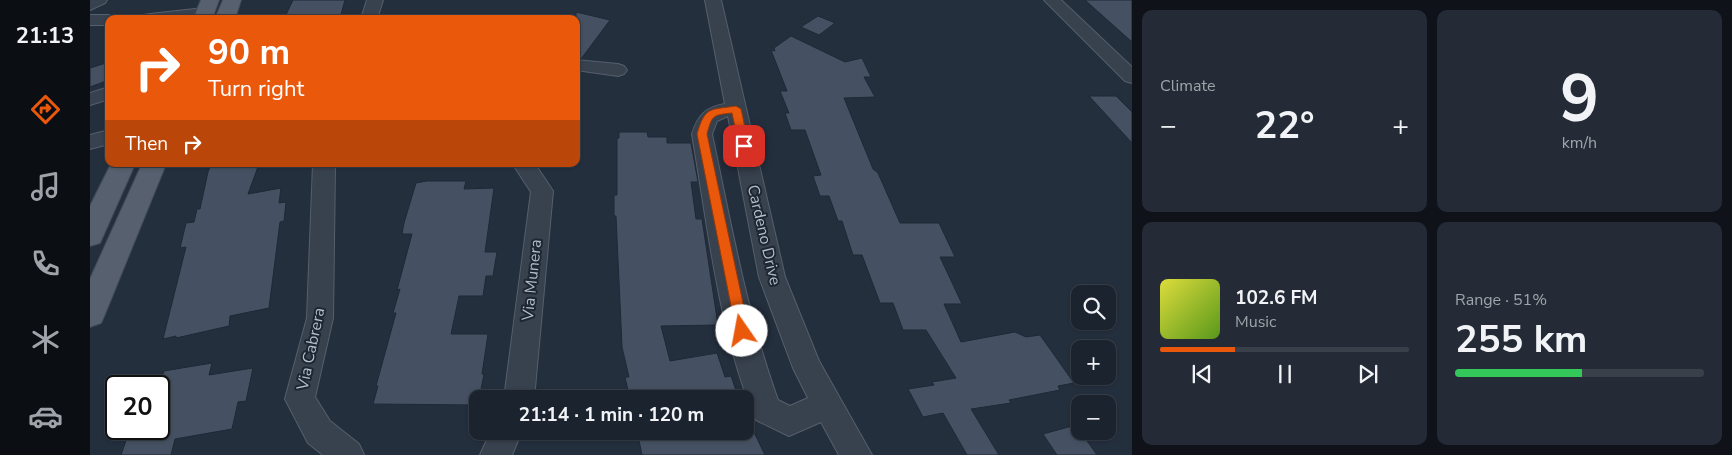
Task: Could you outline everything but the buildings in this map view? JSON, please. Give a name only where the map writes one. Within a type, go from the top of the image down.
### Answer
[{"type":"main road","points":[[226,15],[232,0]]},
{"type":"main road","points":[[90,235],[123,167]]},
{"type":"main road","points":[[90,314],[153,167]]},
{"type":"street","points":[[90,5],[99,0]]},
{"type":"street","points":[[159,15],[172,0]]},
{"type":"street","points":[[370,15],[375,0]]},
{"type":"street","name":"Cardeno Drive","points":[[713,0],[772,277],[806,368],[856,455]]},
{"type":"street","points":[[1052,0],[1132,77]]},
{"type":"street","points":[[177,15],[205,11]]},
{"type":"street","points":[[90,20],[105,20]]},
{"type":"street","points":[[580,65],[618,70]]},
{"type":"street","points":[[90,99],[105,93]]},
{"type":"street","points":[[736,109],[713,112],[707,118],[702,134],[742,331],[756,378],[768,410],[789,421],[828,406]]},
{"type":"street","points":[[90,142],[105,138]]},
{"type":"street","name":"Via Cabrera","points":[[324,167],[320,318],[300,399],[319,432],[348,455]]},
{"type":"street","name":"Via Munera","points":[[520,390],[542,191],[526,167]]},
{"type":"street","points":[[496,455],[503,440]]},
{"type":"route","points":[[742,331],[702,134],[707,118],[713,112],[736,109],[744,146]]}]
